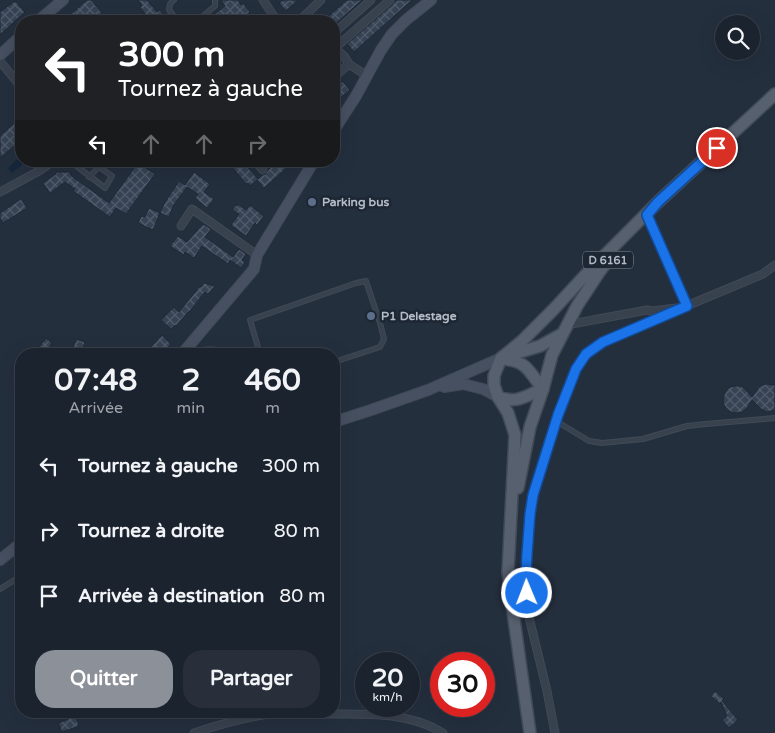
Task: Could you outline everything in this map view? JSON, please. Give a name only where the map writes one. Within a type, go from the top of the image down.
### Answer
[{"type":"main road","name":"D 6161","points":[[530,733],[508,572],[510,524],[530,427],[552,355],[577,306],[600,271],[658,202],[775,94]]},
{"type":"main road","points":[[510,524],[515,435],[508,413],[498,397],[494,385],[494,376],[501,358],[554,310],[590,270],[658,202]]},
{"type":"main road","points":[[501,358],[540,346],[564,330]]},
{"type":"main road","points":[[498,397],[507,400],[522,399],[543,389],[525,366],[519,362],[501,358]]},
{"type":"street","points":[[45,15],[62,0]]},
{"type":"street","points":[[305,15],[321,0]]},
{"type":"street","points":[[340,27],[371,0]]},
{"type":"street","points":[[340,44],[390,0]]},
{"type":"street","points":[[340,120],[392,34],[431,0]]},
{"type":"street","points":[[265,1],[273,15]]},
{"type":"street","points":[[0,54],[15,41]]},
{"type":"street","points":[[340,52],[349,64],[367,76]]},
{"type":"street","points":[[0,61],[15,80]]},
{"type":"street","points":[[340,72],[349,64]]},
{"type":"street","points":[[0,192],[45,167]]},
{"type":"street","points":[[260,167],[263,170]]},
{"type":"street","points":[[187,348],[254,269],[257,255],[310,167]]},
{"type":"street","points":[[181,226],[192,209],[257,255]]},
{"type":"street","points":[[647,215],[685,307]]},
{"type":"street","points":[[555,733],[547,690],[528,613],[526,574],[533,495],[556,421],[576,369],[586,354],[603,342],[764,274],[775,265]]},
{"type":"street","points":[[564,330],[646,310],[653,311],[685,307]]},
{"type":"street","points":[[340,420],[428,390],[501,358]]},
{"type":"street","points":[[428,390],[463,384],[483,389],[498,397]]},
{"type":"street","points":[[0,560],[15,549]]},
{"type":"street","points":[[340,714],[389,716],[418,722],[443,733]]},
{"type":"street","points":[[194,733],[251,718]]},
{"type":"lane","points":[[173,15],[169,10],[170,4],[174,0]]},
{"type":"lane","points":[[204,15],[215,6],[215,0]]},
{"type":"lane","points":[[77,167],[89,177],[105,188],[112,176],[99,167],[89,177]]},
{"type":"lane","points":[[258,348],[250,320],[356,282],[366,281],[384,339],[380,347],[340,360]]},
{"type":"lane","points":[[556,421],[589,441],[602,443],[643,439],[687,426],[775,418]]},
{"type":"lane","points":[[0,589],[15,580]]},
{"type":"water","points":[[15,162],[15,167],[19,167],[12,173],[8,168]]},
{"type":"building","points":[[87,0],[91,0],[102,13],[100,15],[70,15]]},
{"type":"building","points":[[138,0],[147,0],[157,12],[160,10],[164,15],[146,15],[140,7],[142,5]]},
{"type":"building","points":[[221,0],[238,0],[250,12],[246,15],[214,15],[225,6]]},
{"type":"building","points":[[283,0],[298,0],[286,11],[279,3]]},
{"type":"building","points":[[347,0],[362,0],[340,20],[340,15],[330,15]]},
{"type":"building","points":[[396,0],[412,0],[354,52],[347,44]]},
{"type":"building","points":[[15,1],[25,12],[22,15],[15,15],[15,21],[0,35],[0,12]]},
{"type":"building","points":[[340,82],[343,82],[350,90],[340,98]]},
{"type":"building","points":[[15,122],[15,145],[0,158],[0,136]]},
{"type":"building","points":[[135,167],[147,167],[155,174],[126,214],[116,208],[110,217],[73,191],[75,189],[65,182],[50,193],[43,183],[56,174],[56,172],[70,172],[73,177],[109,203]]},
{"type":"building","points":[[232,167],[247,167],[258,179],[266,174],[271,167],[288,167],[264,188],[257,180],[250,186],[248,183],[246,184]]},
{"type":"building","points":[[194,172],[210,184],[204,192],[214,199],[207,208],[195,198],[198,194],[187,187],[173,206],[169,217],[160,213],[179,181],[185,185]]},
{"type":"building","points":[[21,199],[27,208],[3,223],[0,213]]},
{"type":"building","points":[[238,204],[246,210],[250,205],[264,216],[257,225],[255,223],[246,236],[231,225],[239,214],[232,210]]},
{"type":"building","points":[[149,208],[160,213],[153,230],[138,223],[141,216],[145,217]]},
{"type":"building","points":[[203,224],[211,229],[205,237],[233,257],[239,249],[246,254],[242,260],[245,262],[241,268],[230,260],[228,264],[202,246],[194,258],[185,252],[184,255],[170,246],[178,236],[187,242]]},
{"type":"building","points":[[204,283],[215,286],[208,294],[205,292],[176,326],[171,329],[161,320],[174,307],[179,312]]},
{"type":"building","points":[[162,335],[171,344],[167,348],[150,348]]},
{"type":"building","points":[[46,338],[52,343],[50,346],[52,348],[39,347]]},
{"type":"building","points":[[76,339],[85,342],[83,348],[73,348]]},
{"type":"building","points":[[766,384],[775,385],[775,410],[767,412],[752,400],[742,412],[731,412],[724,405],[724,395],[730,387],[741,386],[752,397],[760,386]]},
{"type":"building","points":[[715,691],[724,699],[722,701],[738,720],[729,728],[722,720],[727,716],[721,702],[720,704],[711,696]]},
{"type":"building","points":[[77,718],[79,726],[62,732],[58,723]]},
{"type":"place","name":"Parking bus","points":[[312,202]]},
{"type":"place","name":"P1 Delestage","points":[[371,316]]},
{"type":"route","points":[[527,593],[527,554],[533,495],[558,415],[576,369],[586,354],[603,342],[687,306],[647,215],[658,202],[717,148]]}]
